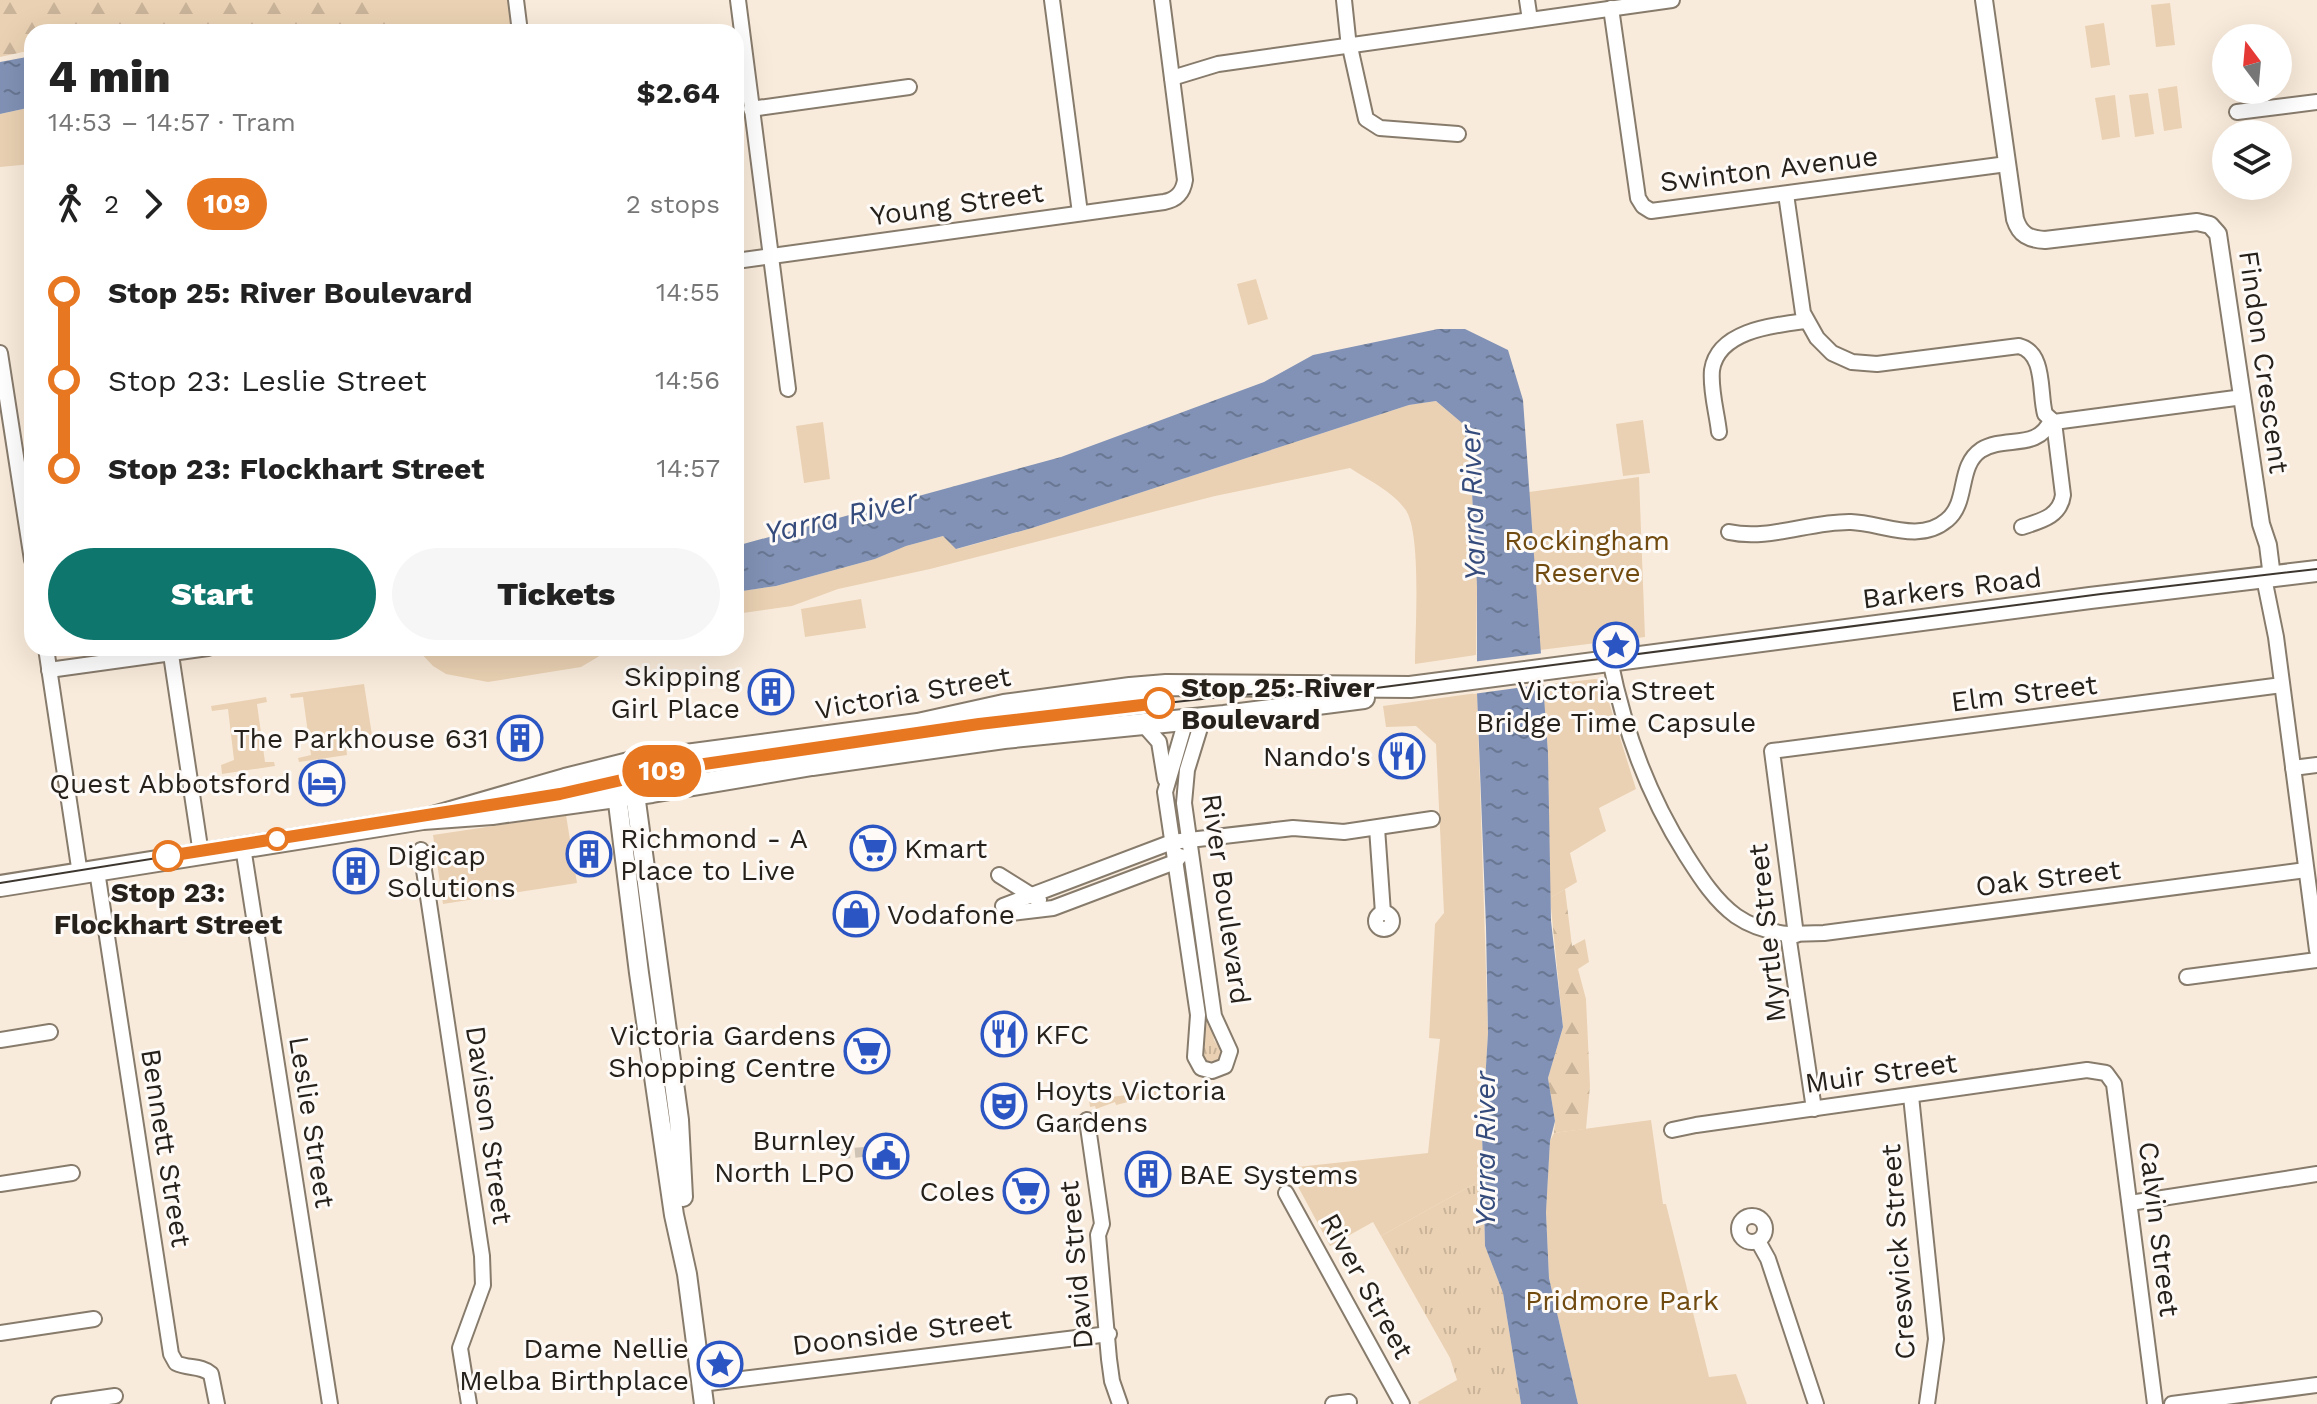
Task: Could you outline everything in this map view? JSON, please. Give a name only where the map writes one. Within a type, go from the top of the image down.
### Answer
[{"type":"main road","name":"Barkers Road","points":[[1602,661],[2317,571]]},
{"type":"main road","name":"Victoria Street","points":[[0,886],[433,817],[492,814],[1004,738],[1359,699],[1410,687],[1602,661]]},
{"type":"main road","points":[[1195,719],[1208,685]]},
{"type":"main road","name":"Victoria Street","points":[[433,817],[623,764],[918,724],[1014,704],[1151,686],[1410,687]]},
{"type":"main road","points":[[623,764],[639,973],[670,1121]]},
{"type":"main road","points":[[626,794],[660,972],[674,1215],[685,1263],[704,1404]]},
{"type":"main road","points":[[639,973],[660,972]]},
{"type":"street","points":[[516,0],[519,24]]},
{"type":"street","points":[[738,0],[741,24]]},
{"type":"street","points":[[1052,0],[1080,213]]},
{"type":"street","points":[[1162,0],[1171,71],[1672,0]]},
{"type":"street","points":[[1344,0],[1363,114],[1371,123],[1386,129],[1458,134]]},
{"type":"street","points":[[1527,0],[1530,20]]},
{"type":"street","points":[[1984,1],[2007,164]]},
{"type":"street","name":"Swinton Avenue","points":[[1611,8],[1638,198],[1643,206],[1657,211],[2007,164]]},
{"type":"street","points":[[744,50],[788,389]]},
{"type":"street","name":"Young Street","points":[[744,260],[1169,201],[1182,191],[1184,173],[1171,71]]},
{"type":"street","points":[[751,109],[909,87]]},
{"type":"street","points":[[2237,112],[2317,102]]},
{"type":"street","name":"Findon Crescent","points":[[2007,164],[2015,219],[2027,237],[2045,240],[2189,222],[2210,225],[2218,234],[2261,524],[2260,546],[2268,577]]},
{"type":"street","points":[[1786,194],[1806,321],[1832,353],[1864,364],[2025,347],[2036,358],[2043,410],[2052,421],[2063,495],[2061,506],[2050,516],[2022,527]]},
{"type":"street","points":[[1719,432],[1712,378],[1714,363],[1719,355],[1743,335],[1806,321]]},
{"type":"street","points":[[0,353],[3,393],[24,514]]},
{"type":"street","points":[[1729,532],[1748,534],[1842,522],[1903,531],[1937,527],[1956,510],[1967,469],[1979,452],[1992,445],[2037,438],[2052,421],[2243,397]]},
{"type":"street","points":[[2268,577],[2317,950]]},
{"type":"street","points":[[47,656],[88,872]]},
{"type":"street","points":[[49,670],[138,656]]},
{"type":"street","points":[[171,656],[201,854]]},
{"type":"street","points":[[1602,661],[1647,784],[1695,870],[1708,888],[1737,916],[1768,931],[1792,934]]},
{"type":"street","name":"Elm Street","points":[[1772,751],[2282,685]]},
{"type":"street","name":"River Boulevard","points":[[1165,792],[1195,719]]},
{"type":"street","name":"River Boulevard","points":[[1143,724],[1156,735],[1160,744],[1179,889],[1192,922],[1215,1020],[1230,1051],[1226,1064],[1214,1071],[1201,1068],[1195,1057],[1198,1015],[1192,922],[1195,887],[1184,784],[1195,719]]},
{"type":"street","name":"Myrtle Street","points":[[1772,751],[1814,1109]]},
{"type":"street","points":[[2293,772],[2317,765]]},
{"type":"street","points":[[2293,772],[2317,773]]},
{"type":"street","points":[[1190,841],[1175,862],[1073,900],[1051,908],[1003,910],[1172,842],[1293,828],[1335,832],[1432,819]]},
{"type":"street","points":[[1377,828],[1383,913]]},
{"type":"street","name":"Leslie Street","points":[[243,847],[330,1404]]},
{"type":"street","name":"Davison Street","points":[[421,850],[482,1256],[483,1285],[460,1348],[469,1404]]},
{"type":"street","name":"Oak Street","points":[[1792,934],[1824,933],[2306,870]]},
{"type":"street","name":"Bennett Street","points":[[88,872],[171,1354],[176,1363],[205,1368],[211,1374],[217,1404]]},
{"type":"street","points":[[999,875],[1041,902],[1061,896],[1073,900]]},
{"type":"street","points":[[1088,875],[1095,891]]},
{"type":"street","points":[[1179,889],[1195,887]]},
{"type":"street","points":[[2187,977],[2317,960]]},
{"type":"street","points":[[0,1040],[50,1032]]},
{"type":"street","name":"Muir Street","points":[[1672,1130],[2097,1070]]},
{"type":"street","name":"Calvin Street","points":[[2097,1070],[2109,1076],[2114,1084],[2155,1404]]},
{"type":"street","name":"Creswick Street","points":[[1911,1096],[1936,1339],[1927,1404]]},
{"type":"street","name":"David Street","points":[[1087,1120],[1102,1224],[1098,1235],[1112,1381],[1120,1404]]},
{"type":"street","points":[[0,1184],[72,1173]]},
{"type":"street","points":[[2130,1203],[2317,1174]]},
{"type":"street","name":"River Street","points":[[1286,1193],[1402,1404]]},
{"type":"street","points":[[1758,1241],[1768,1259],[1816,1404]]},
{"type":"street","points":[[0,1333],[94,1319]]},
{"type":"street","name":"Doonside Street","points":[[701,1384],[1109,1334]]},
{"type":"street","points":[[2172,1404],[2317,1385]]},
{"type":"street","points":[[59,1404],[115,1396]]},
{"type":"street","points":[[1333,1404],[1349,1402]]},
{"type":"green space","points":[[0,0],[499,0],[501,24],[24,24],[24,52],[0,57]]},
{"type":"green space","points":[[382,0],[516,0],[519,24],[387,24]]},
{"type":"green space","points":[[2170,3],[2175,45],[2156,47],[2151,5]]},
{"type":"green space","points":[[2104,23],[2110,65],[2091,68],[2085,26]]},
{"type":"green space","points":[[2177,86],[2182,128],[2164,131],[2158,89]]},
{"type":"green space","points":[[2148,93],[2154,134],[2135,137],[2129,95]]},
{"type":"green space","points":[[2115,95],[2120,137],[2102,140],[2095,98]]},
{"type":"green space","points":[[24,109],[24,165],[0,167],[0,114]]},
{"type":"green space","points":[[1256,279],[1268,319],[1248,325],[1237,284]]},
{"type":"green space","points":[[1436,401],[1462,423],[1470,455],[1477,586],[1476,655],[1415,664],[1416,559],[1410,521],[1405,509],[1393,497],[1350,468],[1215,496],[930,569],[838,589],[792,606],[744,613],[744,591],[776,586],[875,559],[943,536],[957,549],[1032,528],[1409,405]]},
{"type":"green space","points":[[1643,420],[1650,473],[1623,476],[1616,424]]},
{"type":"green space","points":[[823,422],[830,479],[804,483],[796,426]]},
{"type":"green space","name":"Rockingham Reserve","points":[[1639,477],[1645,637],[1540,650],[1529,492]]},
{"type":"green space","points":[[861,599],[866,628],[805,637],[801,609]]},
{"type":"green space","points":[[424,656],[600,656],[581,667],[488,682],[446,674]]},
{"type":"green space","points":[[1602,680],[1636,789],[1599,808],[1606,831],[1570,853],[1577,882],[1550,898],[1548,753],[1543,685]]},
{"type":"green space","points":[[364,684],[372,735],[345,739],[347,755],[299,762],[298,758],[311,755],[303,697],[291,698],[290,694]]},
{"type":"green space","points":[[1477,693],[1488,1033],[1482,1132],[1483,1179],[1381,1236],[1373,1222],[1330,1246],[1288,1168],[1428,1153],[1440,1039],[1429,1038],[1435,924],[1444,913],[1436,744],[1416,726],[1386,727],[1383,706]]},
{"type":"green space","points":[[266,697],[267,702],[257,704],[265,762],[274,762],[275,766],[222,774],[221,765],[234,760],[228,709],[212,711],[211,706]]},
{"type":"green space","points":[[566,815],[577,883],[443,904],[433,835]]},
{"type":"green space","points":[[1565,889],[1572,946],[1585,939],[1589,962],[1578,969],[1586,999],[1590,1086],[1586,1129],[1554,1133],[1548,1078],[1563,1027],[1550,898]]},
{"type":"green space","points":[[1195,935],[1198,937],[1214,1040],[1222,1052],[1216,1063],[1203,1060],[1201,1053],[1205,1040],[1192,938]]},
{"type":"green space","points":[[1202,1085],[1218,1087],[1165,1098],[1163,1095],[1116,1105],[1115,1102],[1096,1109],[1095,1106],[1090,1107],[1089,1100]]},
{"type":"green space","name":"Pridmore Park","points":[[1651,1120],[1663,1204],[1666,1204],[1709,1377],[1736,1374],[1747,1404],[1578,1404],[1549,1278],[1546,1210],[1550,1141],[1554,1133]]},
{"type":"green space","points":[[1483,1179],[1485,1246],[1503,1293],[1521,1404],[1419,1404],[1457,1380],[1450,1358],[1381,1236]]},
{"type":"water","points":[[24,58],[24,109],[0,114],[0,62]]},
{"type":"water","name":"Yarra River","points":[[1438,329],[1465,329],[1508,350],[1523,400],[1548,753],[1551,921],[1563,1027],[1548,1078],[1555,1121],[1550,1141],[1546,1212],[1549,1278],[1578,1404],[1521,1404],[1503,1293],[1485,1246],[1482,1132],[1488,1033],[1477,693],[1477,586],[1470,455],[1462,423],[1436,401],[1409,405],[1032,528],[956,549],[943,536],[875,559],[776,586],[744,591],[744,544],[1061,457],[1264,382],[1313,355]]},
{"type":"pier","points":[[1544,653],[1547,684],[1473,694],[1472,662]]},
{"type":"tunnel","points":[[840,1154],[875,1151]]},
{"type":"tram line","points":[[0,883],[560,794],[670,769],[979,724],[1238,695],[1376,688],[2317,569]]},
{"type":"tram line","name":"109","points":[[168,856],[560,794],[670,769],[979,724],[1159,703]]},
{"type":"place","name":"Victoria Street Bridge Time Capsule","points":[[1616,645]]},
{"type":"place","name":"Skipping Girl Place","points":[[771,692]]},
{"type":"place","name":"Stop 25: River Boulevard","points":[[1159,703]]},
{"type":"place","name":"The Parkhouse 631","points":[[520,738]]},
{"type":"place","name":"Nando's","points":[[1402,756]]},
{"type":"place","name":"Quest Abbotsford","points":[[322,783]]},
{"type":"place","name":"Kmart","points":[[873,848]]},
{"type":"place","name":"Richmond - A Place to Live","points":[[589,854]]},
{"type":"place","name":"Stop 23: Flockhart Street","points":[[168,856]]},
{"type":"place","name":"Digicap Solutions","points":[[356,871]]},
{"type":"place","name":"Vodafone","points":[[856,914]]},
{"type":"place","name":"KFC","points":[[1004,1034]]},
{"type":"place","name":"Victoria Gardens Shopping Centre","points":[[867,1051]]},
{"type":"place","name":"Hoyts Victoria Gardens","points":[[1004,1106]]},
{"type":"place","name":"Burnley North LPO","points":[[886,1156]]},
{"type":"place","name":"BAE Systems","points":[[1148,1174]]},
{"type":"place","name":"Coles","points":[[1026,1191]]},
{"type":"place","name":"Dame Nellie Melba Birthplace","points":[[720,1364]]}]
